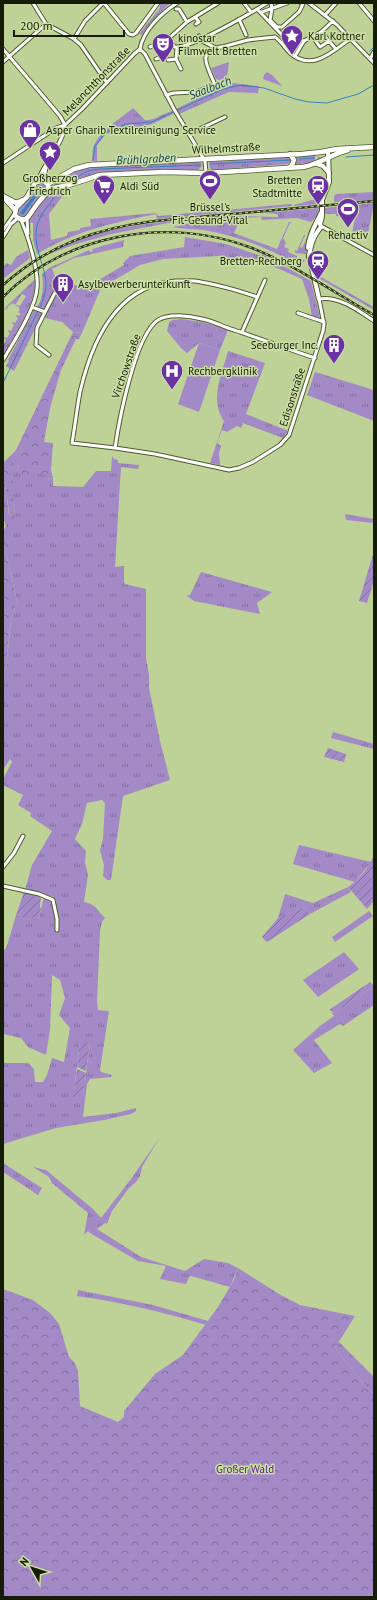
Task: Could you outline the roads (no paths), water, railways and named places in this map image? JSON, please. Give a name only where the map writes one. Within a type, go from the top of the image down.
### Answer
[{"type":"main road","name":"Wilhelmstraße","points":[[47,184],[74,169],[89,165],[289,154],[374,147]]},
{"type":"main road","name":"Wilhelmstraße","points":[[47,184],[69,186],[100,175],[164,172],[206,173],[303,167],[317,164],[338,153],[354,149]]},
{"type":"main road","points":[[288,168],[292,165],[294,160],[289,154]]},
{"type":"main road","points":[[3,196],[20,219],[27,218],[47,184],[38,181],[15,211]]},
{"type":"main road","points":[[3,196],[16,203],[27,197]]},
{"type":"street","points":[[33,3],[46,24],[74,39],[81,45],[107,83]]},
{"type":"street","points":[[74,39],[85,21],[104,3],[129,34],[133,35],[158,3]]},
{"type":"street","points":[[175,3],[151,27],[144,37],[140,49],[145,54],[176,113],[204,158],[206,173]]},
{"type":"street","points":[[150,48],[167,40],[187,22],[218,3]]},
{"type":"street","points":[[244,3],[251,12]]},
{"type":"street","points":[[176,49],[240,19],[267,3]]},
{"type":"street","points":[[271,3],[272,9],[270,20],[277,27],[282,27],[299,12],[303,4],[301,3]]},
{"type":"street","points":[[262,12],[287,3]]},
{"type":"street","points":[[309,3],[326,14],[374,63]]},
{"type":"street","points":[[326,14],[336,3]]},
{"type":"street","points":[[359,3],[374,21]]},
{"type":"street","points":[[176,9],[179,9],[187,22]]},
{"type":"street","points":[[257,9],[282,35]]},
{"type":"street","points":[[195,17],[199,22],[196,24]]},
{"type":"street","points":[[240,19],[246,35]]},
{"type":"street","points":[[295,56],[304,41],[321,32],[333,21]]},
{"type":"street","points":[[3,62],[46,24]]},
{"type":"street","points":[[321,32],[336,49]]},
{"type":"street","points":[[282,35],[289,34],[304,41]]},
{"type":"street","points":[[279,40],[282,35]]},
{"type":"street","points":[[166,95],[196,92],[216,85],[206,62],[206,57],[208,54],[216,48],[244,41],[275,37],[295,56],[315,61],[327,56],[350,39]]},
{"type":"street","points":[[313,37],[320,47],[329,41]]},
{"type":"street","points":[[199,38],[216,48]]},
{"type":"street","points":[[167,40],[176,49],[176,59],[181,68]]},
{"type":"street","points":[[159,44],[167,58]]},
{"type":"street","points":[[3,49],[60,116],[65,125],[63,134],[38,181]]},
{"type":"street","name":"Melanchthonstraße","points":[[3,163],[56,128],[65,125],[140,49]]},
{"type":"street","points":[[370,59],[374,52]]},
{"type":"street","points":[[156,60],[167,58],[176,59]]},
{"type":"street","points":[[189,134],[226,117]]},
{"type":"street","points":[[328,151],[328,186],[323,194],[318,227],[308,242],[309,256],[319,299],[326,299],[346,304],[374,321]]},
{"type":"street","points":[[47,163],[47,184]]},
{"type":"street","points":[[317,164],[323,166],[329,173]]},
{"type":"street","points":[[3,230],[15,211]]},
{"type":"street","points":[[27,218],[28,240]]},
{"type":"street","points":[[3,237],[11,224],[20,219],[28,240],[38,282],[32,307],[3,360]]},
{"type":"street","points":[[318,227],[326,229],[374,255]]},
{"type":"street","points":[[242,332],[265,280]]},
{"type":"street","points":[[115,448],[72,443],[80,392],[89,363],[98,339],[106,325],[124,303],[135,294],[152,286],[166,282],[186,281],[201,282],[257,297]]},
{"type":"street","points":[[49,355],[36,345],[37,328],[43,312],[60,283]]},
{"type":"street","name":"Edisonstraße","points":[[115,448],[155,454],[229,470],[248,464],[280,444],[289,435],[324,331],[324,322],[319,299]]},
{"type":"street","points":[[32,307],[43,312]]},
{"type":"street","points":[[298,313],[324,322]]},
{"type":"street","name":"Virchowstraße","points":[[115,448],[125,395],[135,362],[147,333],[156,321],[165,317],[196,318],[242,332],[315,358]]},
{"type":"street","points":[[3,867],[14,853],[23,836]]},
{"type":"street","points":[[3,886],[39,894],[53,900],[57,919],[56,930]]},
{"type":"water","points":[[41,186],[43,187],[23,215],[20,213]]},
{"type":"water","points":[[295,377],[301,380],[299,390],[297,389],[293,380]]},
{"type":"waterway","name":"Saalbach","points":[[370,51],[374,47]]},
{"type":"waterway","name":"Saalbach","points":[[93,160],[95,146],[106,132],[128,124],[152,122],[223,89],[241,85],[264,88],[295,99],[309,102],[327,103],[358,94],[374,85]]},
{"type":"waterway","name":"Brühlgraben","points":[[346,157],[374,155]]},
{"type":"waterway","name":"Brühlgraben","points":[[299,159],[314,158]]},
{"type":"waterway","name":"Brühlgraben","points":[[318,158],[323,158]]},
{"type":"waterway","name":"Brühlgraben","points":[[210,164],[290,160]]},
{"type":"waterway","name":"Brühlgraben","points":[[65,184],[88,171],[100,169],[200,165]]},
{"type":"waterway","name":"Saalbach","points":[[39,309],[42,303],[46,284],[37,245],[36,233],[38,223],[43,213],[56,195]]},
{"type":"waterway","name":"Saalbach","points":[[3,383],[38,311]]},
{"type":"railway","points":[[3,285],[20,271],[56,249],[74,241],[113,228],[155,221],[374,201]]},
{"type":"railway","points":[[3,297],[29,275],[57,258],[88,245],[120,236],[154,233],[187,233],[220,238],[252,248],[298,270],[374,315]]},
{"type":"place","name":"Karl Kottner","points":[[292,56]]},
{"type":"place","name":"kinostar Filmwelt Bretten","points":[[163,64]]},
{"type":"place","name":"Asper Gharib Textilreinigung Service","points":[[30,150]]},
{"type":"place","name":"Großherzog Friedrich","points":[[50,172]]},
{"type":"place","name":"Brüssel's Fit-Gesund-Vital","points":[[210,200]]},
{"type":"place","name":"Aldi Süd","points":[[104,206]]},
{"type":"place","name":"Bretten Stadtmitte","points":[[318,206]]},
{"type":"place","name":"Rehactiv","points":[[348,228]]},
{"type":"place","name":"Bretten-Rechberg","points":[[318,280]]},
{"type":"place","name":"Asylbewerberunterkunft","points":[[63,304]]},
{"type":"place","name":"Seeburger Inc.","points":[[334,364]]},
{"type":"place","name":"Rechbergklinik","points":[[172,390]]},
{"type":"park label","name":"Großer Wald","points":[[245,1469]]}]
